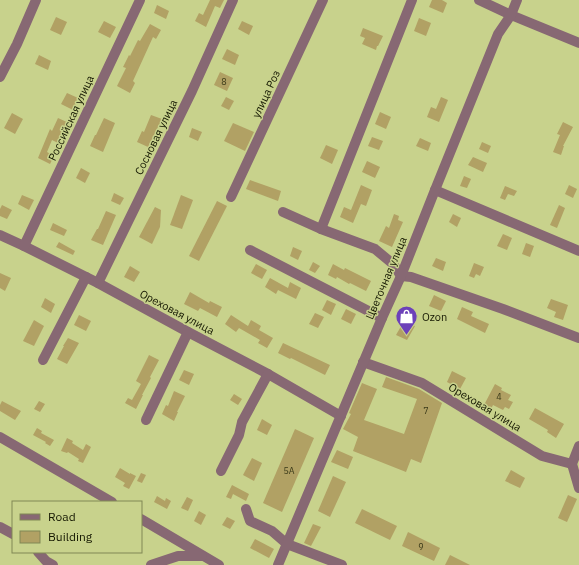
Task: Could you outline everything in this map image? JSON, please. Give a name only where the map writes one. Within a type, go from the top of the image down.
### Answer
[{"type":"street","points":[[0,77],[17,44],[36,0]]},
{"type":"street","name":"Российская улица","points":[[24,246],[140,0]]},
{"type":"street","name":"Сосновая улица","points":[[98,283],[192,91],[234,0]]},
{"type":"street","name":"улица Роз","points":[[231,197],[323,0]]},
{"type":"street","points":[[321,229],[412,0]]},
{"type":"street","points":[[479,0],[579,43]]},
{"type":"street","name":"Цветочная улица","points":[[278,565],[382,318],[402,276],[498,34],[511,15],[517,0]]},
{"type":"street","points":[[435,190],[579,251]]},
{"type":"street","points":[[283,212],[321,229],[375,249],[392,264],[402,276],[411,277],[503,309],[579,338]]},
{"type":"street","name":"Ореховая улица","points":[[0,235],[98,283],[268,374],[341,416]]},
{"type":"street","points":[[250,250],[382,318]]},
{"type":"street","points":[[43,360],[86,277]]},
{"type":"street","points":[[146,420],[188,332]]},
{"type":"street","name":"Ореховая улица","points":[[364,362],[422,383],[542,456],[572,464]]},
{"type":"street","points":[[221,471],[239,434],[242,422],[268,374]]},
{"type":"street","points":[[0,437],[110,501]]},
{"type":"street","points":[[579,446],[572,464],[579,488]]},
{"type":"street","points":[[246,509],[250,521],[272,531],[287,544],[342,565]]},
{"type":"street","points":[[142,520],[219,565]]},
{"type":"street","points":[[0,527],[12,533]]},
{"type":"street","points":[[39,553],[46,561],[53,565]]},
{"type":"street","points":[[151,565],[178,556],[204,556]]},
{"type":"building","points":[[210,0],[224,0],[220,8],[215,6],[206,27],[195,21],[199,13],[203,15]]},
{"type":"building","points":[[432,0],[442,0],[447,3],[443,13],[429,7]]},
{"type":"building","points":[[157,5],[169,11],[166,19],[154,13]]},
{"type":"building","points":[[56,17],[67,22],[61,35],[50,30]]},
{"type":"building","points":[[419,18],[431,23],[426,36],[414,31]]},
{"type":"building","points":[[104,21],[116,27],[110,38],[98,32]]},
{"type":"building","points":[[242,21],[253,26],[249,35],[238,29]]},
{"type":"building","points":[[150,24],[161,30],[156,39],[153,37],[133,81],[135,83],[130,93],[117,86],[126,68],[123,67],[129,55],[130,56],[138,40],[140,41]]},
{"type":"building","points":[[363,28],[383,36],[376,50],[362,44],[365,38],[360,36]]},
{"type":"building","points":[[227,49],[239,55],[235,65],[222,59]]},
{"type":"building","points":[[39,55],[51,61],[48,70],[35,64]]},
{"type":"building","points":[[220,72],[233,78],[227,91],[214,85]]},
{"type":"building","points":[[67,93],[78,98],[73,110],[61,104]]},
{"type":"building","points":[[226,97],[234,101],[229,110],[221,106]]},
{"type":"building","points":[[441,97],[448,100],[439,122],[427,117],[431,107],[436,109]]},
{"type":"building","points":[[380,112],[391,117],[386,129],[375,124]]},
{"type":"building","points":[[12,113],[23,119],[15,134],[4,128]]},
{"type":"building","points":[[151,115],[162,119],[148,147],[137,142],[142,131],[144,132]]},
{"type":"building","points":[[58,118],[69,123],[66,132],[63,131],[58,143],[52,140],[47,152],[54,156],[50,164],[38,158],[50,129],[52,131]]},
{"type":"building","points":[[104,118],[115,123],[103,152],[90,146]]},
{"type":"building","points":[[563,122],[573,127],[563,146],[561,155],[553,152],[560,135],[557,134]]},
{"type":"building","points":[[233,123],[254,132],[245,151],[224,141]]},
{"type":"building","points":[[192,128],[202,132],[198,141],[189,137]]},
{"type":"building","points":[[372,137],[383,141],[379,150],[368,146]]},
{"type":"building","points":[[420,138],[431,143],[428,151],[416,146]]},
{"type":"building","points":[[482,142],[491,146],[488,153],[479,149]]},
{"type":"building","points":[[326,145],[338,150],[332,164],[320,158]]},
{"type":"building","points":[[473,157],[487,163],[483,172],[468,165]]},
{"type":"building","points":[[367,161],[380,167],[375,178],[362,172]]},
{"type":"building","points":[[81,168],[90,173],[85,183],[76,178]]},
{"type":"building","points":[[464,176],[471,179],[467,188],[460,186]]},
{"type":"building","points":[[250,180],[281,191],[278,201],[246,189]]},
{"type":"building","points":[[361,185],[372,190],[366,206],[361,204],[353,223],[340,217],[344,207],[351,210]]},
{"type":"building","points":[[569,185],[577,189],[573,198],[565,194]]},
{"type":"building","points":[[505,186],[517,191],[514,196],[508,194],[505,200],[500,198]]},
{"type":"building","points":[[114,193],[124,198],[120,205],[111,201]]},
{"type":"building","points":[[22,195],[34,200],[29,210],[18,204]]},
{"type":"building","points":[[181,195],[193,200],[182,229],[170,225]]},
{"type":"building","points":[[217,201],[227,206],[199,261],[189,256]]},
{"type":"building","points":[[2,205],[12,210],[7,219],[0,216],[0,209]]},
{"type":"building","points":[[559,205],[565,208],[557,228],[550,225]]},
{"type":"building","points":[[155,207],[161,210],[160,227],[152,244],[139,237]]},
{"type":"building","points":[[106,211],[116,215],[103,245],[91,240]]},
{"type":"building","points":[[394,214],[399,216],[398,220],[403,222],[392,247],[379,241],[386,226],[389,228]]},
{"type":"building","points":[[453,214],[461,218],[457,227],[449,222]]},
{"type":"building","points":[[53,223],[67,230],[64,236],[50,230]]},
{"type":"building","points":[[503,234],[512,238],[507,250],[497,246]]},
{"type":"building","points":[[59,242],[75,251],[73,255],[56,247]]},
{"type":"building","points":[[526,243],[534,246],[530,257],[522,254]]},
{"type":"building","points":[[293,247],[302,251],[298,260],[290,256]]},
{"type":"building","points":[[436,258],[446,262],[443,271],[432,266]]},
{"type":"building","points":[[313,262],[320,266],[315,273],[309,270]]},
{"type":"building","points":[[474,263],[484,267],[480,276],[476,274],[474,278],[469,276]]},
{"type":"building","points":[[256,264],[267,270],[262,279],[251,273]]},
{"type":"building","points":[[333,264],[344,270],[345,268],[371,281],[366,291],[337,277],[336,279],[328,275]]},
{"type":"building","points":[[130,266],[140,272],[134,282],[124,277]]},
{"type":"building","points":[[0,273],[11,278],[5,291],[0,288]]},
{"type":"building","points":[[270,278],[288,288],[290,282],[301,288],[296,299],[278,290],[276,294],[265,287]]},
{"type":"building","points":[[190,292],[209,303],[210,301],[222,307],[217,317],[200,308],[198,311],[184,304]]},
{"type":"building","points":[[434,295],[446,301],[441,311],[429,306]]},
{"type":"building","points":[[45,298],[55,304],[51,313],[41,307]]},
{"type":"building","points":[[551,299],[568,305],[563,320],[554,317],[556,312],[547,308]]},
{"type":"building","points":[[327,300],[336,304],[331,315],[322,310]]},
{"type":"building","points":[[462,307],[473,312],[471,316],[489,324],[485,333],[457,319]]},
{"type":"building","points":[[346,309],[356,314],[351,324],[341,319]]},
{"type":"building","points":[[315,313],[324,317],[318,328],[309,324]]},
{"type":"building","points":[[79,315],[91,321],[86,331],[74,325]]},
{"type":"building","points":[[231,315],[248,326],[251,320],[261,326],[259,330],[273,338],[267,348],[258,343],[260,340],[239,328],[236,332],[225,324]]},
{"type":"building","points":[[34,320],[44,326],[34,346],[23,341]]},
{"type":"building","points":[[404,321],[415,326],[407,340],[396,335]]},
{"type":"building","points":[[68,338],[79,343],[67,364],[57,359]]},
{"type":"building","points":[[283,343],[330,365],[325,375],[278,353]]},
{"type":"building","points":[[149,355],[159,360],[136,409],[125,403],[128,398],[132,400],[141,384],[136,381]]},
{"type":"building","points":[[184,370],[194,374],[189,385],[179,380]]},
{"type":"building","points":[[452,371],[466,378],[460,389],[447,382]]},
{"type":"building","points":[[386,377],[419,389],[442,403],[421,463],[411,459],[406,472],[353,451],[358,437],[343,429],[351,414],[349,413],[362,383],[377,389],[364,420],[404,434],[417,399],[382,387]]},
{"type":"building","points":[[495,384],[502,388],[501,390],[511,395],[508,400],[513,402],[509,409],[505,407],[503,410],[493,405],[491,409],[484,405]]},
{"type":"building","points":[[174,391],[185,396],[174,421],[162,414],[166,405],[168,406]]},
{"type":"building","points":[[234,394],[242,399],[238,405],[230,400]]},
{"type":"building","points":[[2,401],[21,411],[15,420],[0,411]]},
{"type":"building","points":[[39,401],[45,404],[40,412],[34,409]]},
{"type":"building","points":[[535,408],[564,424],[556,438],[547,432],[548,430],[529,419]]},
{"type":"building","points":[[262,419],[272,425],[267,435],[257,430]]},
{"type":"building","points":[[37,428],[42,431],[41,433],[54,440],[50,446],[33,435]]},
{"type":"building","points":[[295,429],[314,438],[282,512],[263,503]]},
{"type":"building","points":[[67,438],[83,450],[86,444],[91,447],[83,463],[78,461],[79,459],[68,452],[61,451]]},
{"type":"building","points":[[337,450],[353,457],[348,469],[331,462]]},
{"type":"building","points":[[252,458],[262,463],[254,481],[243,475]]},
{"type":"building","points":[[120,468],[136,476],[129,489],[123,486],[125,483],[115,477]]},
{"type":"building","points":[[511,470],[525,478],[520,488],[505,481]]},
{"type":"building","points":[[141,473],[146,475],[142,483],[137,481]]},
{"type":"building","points":[[333,476],[346,482],[330,517],[318,511]]},
{"type":"building","points":[[232,485],[249,494],[246,501],[233,494],[231,499],[226,497]]},
{"type":"building","points":[[568,495],[577,499],[567,522],[558,518]]},
{"type":"building","points":[[157,496],[165,501],[166,498],[171,501],[167,509],[154,502]]},
{"type":"building","points":[[187,497],[193,500],[188,511],[181,508]]},
{"type":"building","points":[[362,509],[397,526],[390,540],[355,523]]},
{"type":"building","points":[[199,511],[206,515],[201,525],[194,521]]},
{"type":"building","points":[[227,517],[235,521],[230,529],[222,525]]},
{"type":"building","points":[[313,524],[321,527],[311,546],[304,543]]},
{"type":"building","points":[[408,532],[440,548],[434,561],[402,546]]},
{"type":"building","points":[[255,539],[274,549],[269,558],[250,548]]},
{"type":"building","points":[[450,555],[470,565],[445,565]]},
{"type":"place","name":"Ozon","points":[[406,336]]}]
